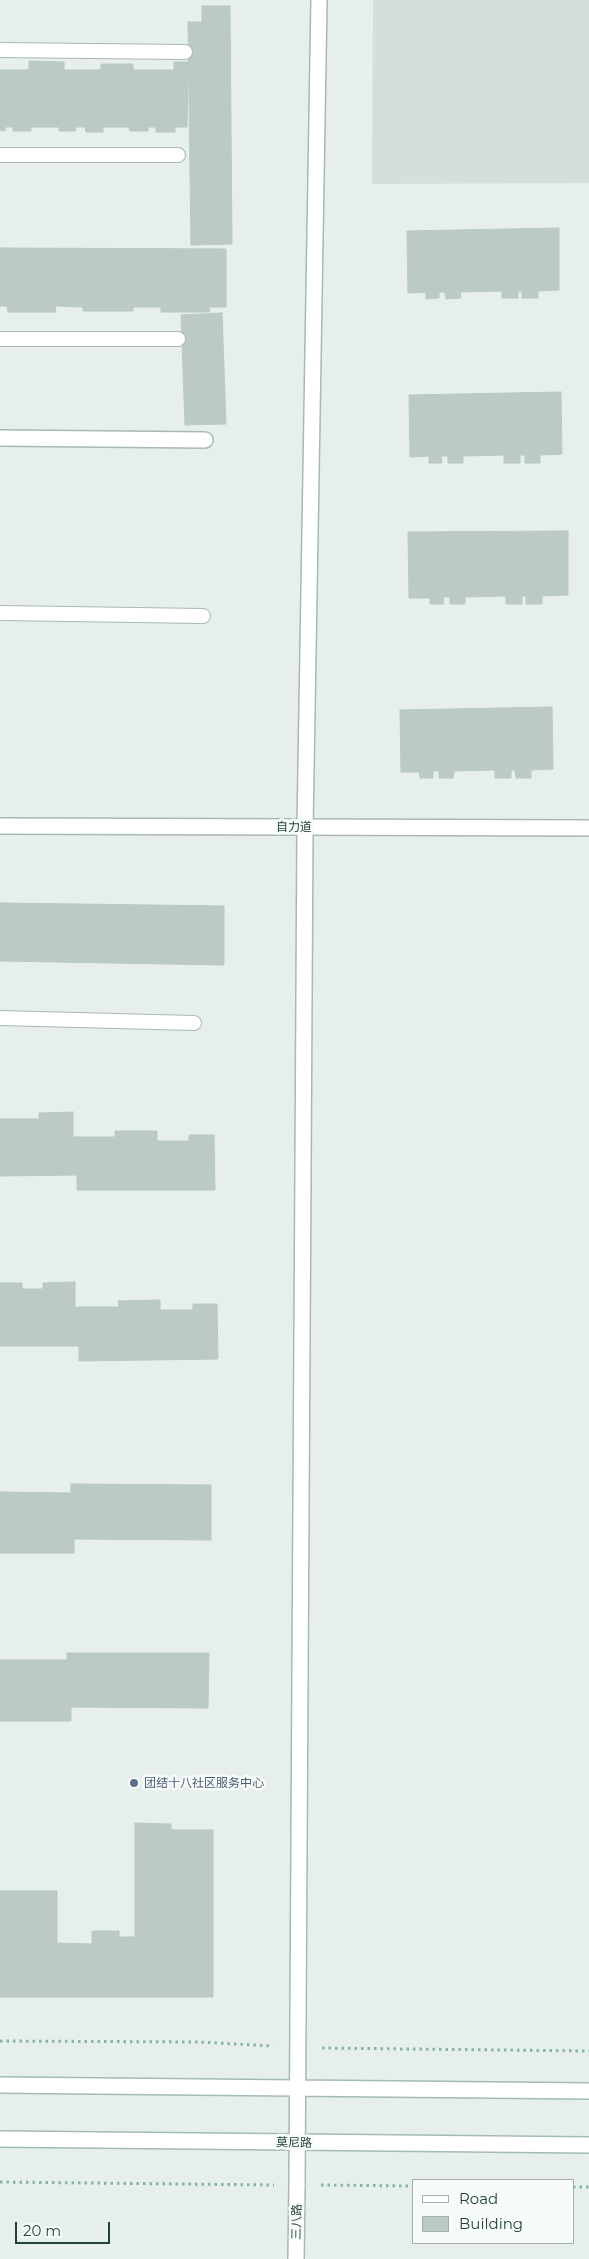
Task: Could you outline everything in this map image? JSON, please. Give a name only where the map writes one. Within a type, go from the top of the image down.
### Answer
[{"type":"main road","name":"三八路","points":[[296,2259],[299,2088],[305,827],[319,0]]},
{"type":"main road","points":[[0,438],[206,440]]},
{"type":"main road","name":"自力道","points":[[0,826],[589,828]]},
{"type":"main road","points":[[0,2086],[589,2091]]},
{"type":"main road","name":"莫尼路","points":[[0,2139],[589,2145]]},
{"type":"lane","points":[[0,50],[185,52]]},
{"type":"lane","points":[[0,155],[178,155]]},
{"type":"lane","points":[[0,338],[178,339]]},
{"type":"lane","points":[[0,613],[203,616]]},
{"type":"lane","points":[[0,1018],[194,1023]]},
{"type":"path","points":[[0,2182],[412,2186]]},
{"type":"path","points":[[574,2187],[589,2187]]},
{"type":"shaded area","points":[[373,0],[589,0],[589,183],[372,184]]},
{"type":"building","points":[[202,6],[230,6],[232,244],[191,245],[188,22],[202,22]]},
{"type":"building","points":[[29,61],[64,62],[64,70],[101,70],[101,64],[133,64],[133,70],[174,70],[174,62],[188,62],[187,127],[175,127],[175,132],[156,132],[156,127],[148,127],[148,131],[130,131],[129,127],[103,127],[103,132],[86,132],[85,127],[75,127],[76,131],[59,131],[59,127],[31,127],[31,131],[13,131],[13,127],[5,127],[5,131],[0,130],[0,70],[29,70]]},
{"type":"building","points":[[559,228],[559,290],[538,291],[538,298],[522,298],[522,291],[518,291],[518,298],[502,298],[502,291],[460,292],[461,298],[446,299],[445,292],[439,292],[439,298],[426,299],[426,292],[408,293],[407,231]]},
{"type":"building","points":[[0,248],[226,249],[226,307],[209,307],[210,312],[161,312],[161,307],[133,307],[133,311],[83,311],[83,307],[55,306],[56,312],[8,312],[7,306],[0,306]]},
{"type":"building","points":[[222,313],[226,424],[185,425],[181,315]]},
{"type":"building","points":[[561,392],[562,454],[540,455],[540,463],[525,463],[525,455],[520,455],[520,463],[504,463],[504,455],[463,456],[463,463],[448,463],[448,456],[441,456],[442,463],[429,463],[429,456],[410,457],[409,395]]},
{"type":"building","points":[[568,531],[568,595],[542,596],[542,604],[526,604],[526,596],[522,596],[522,604],[506,604],[506,596],[465,597],[465,604],[450,604],[450,597],[443,597],[444,604],[430,604],[430,598],[409,598],[408,532]]},
{"type":"building","points":[[552,707],[553,769],[531,770],[531,778],[516,778],[515,770],[511,770],[511,778],[495,778],[495,770],[454,771],[453,778],[439,778],[439,771],[433,771],[433,778],[420,778],[419,772],[401,772],[400,710]]},
{"type":"building","points":[[0,903],[224,906],[224,965],[0,961]]},
{"type":"building","points":[[73,1112],[73,1137],[115,1137],[115,1131],[157,1131],[157,1141],[189,1141],[189,1135],[214,1135],[215,1190],[77,1190],[77,1175],[0,1176],[0,1119],[39,1119],[39,1113]]},
{"type":"building","points":[[75,1282],[75,1307],[119,1307],[118,1301],[160,1300],[160,1310],[193,1310],[193,1304],[217,1304],[218,1359],[79,1361],[79,1346],[0,1346],[0,1283],[22,1283],[22,1289],[43,1289],[43,1283]]},
{"type":"building","points":[[71,1484],[211,1485],[211,1540],[74,1539],[74,1553],[0,1553],[0,1492],[71,1493]]},
{"type":"building","points":[[67,1653],[209,1653],[208,1708],[71,1707],[71,1721],[0,1721],[0,1660],[67,1660]]},
{"type":"building","points":[[135,1823],[171,1824],[171,1830],[213,1830],[213,1997],[0,1997],[0,1891],[57,1891],[57,1943],[92,1944],[92,1931],[119,1931],[119,1937],[135,1937]]},
{"type":"place","name":"团结十八社区服务中心","points":[[134,1783]]}]
